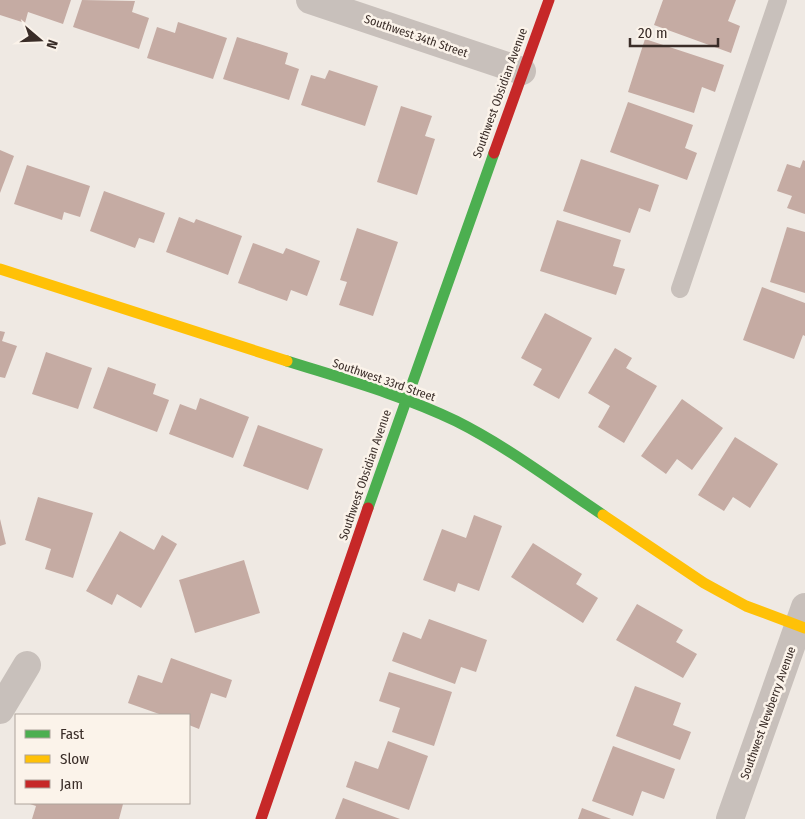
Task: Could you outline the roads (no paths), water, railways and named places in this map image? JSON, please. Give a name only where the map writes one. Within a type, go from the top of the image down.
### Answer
[{"type":"street","name":"Southwest 34th Street","points":[[310,0],[522,72]]},
{"type":"street","name":"Southwest Obsidian Avenue","points":[[261,819],[406,399],[549,0]]},
{"type":"street","name":"Southwest 33rd Street","points":[[0,269],[406,399],[456,422],[506,450],[704,583],[746,606],[803,620]]},
{"type":"street","name":"Southwest Newberry Avenue","points":[[730,819],[803,620]]},
{"type":"street","points":[[0,710],[27,665]]},
{"type":"lane","points":[[680,289],[778,0]]}]
